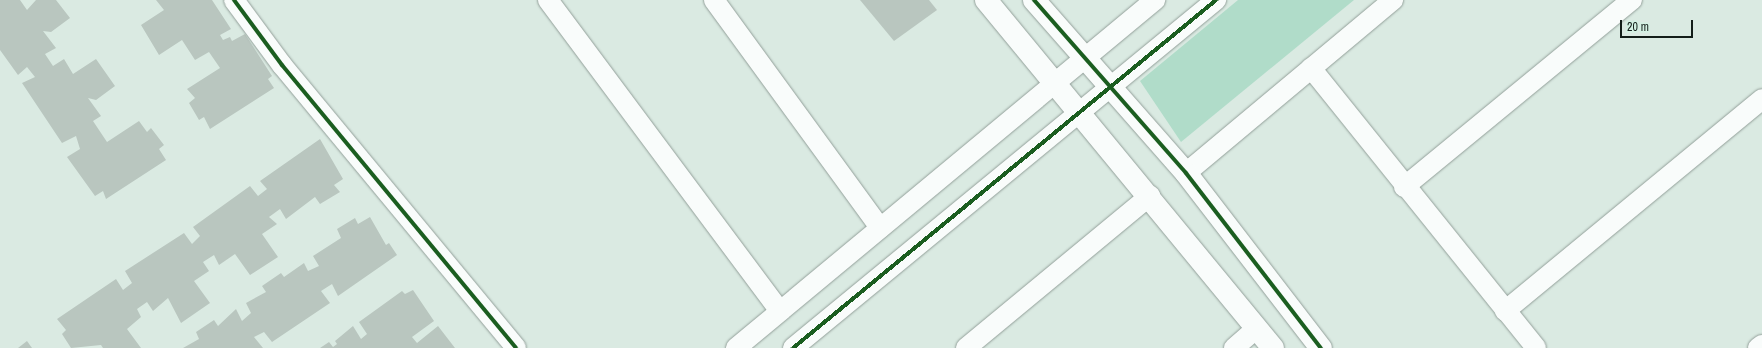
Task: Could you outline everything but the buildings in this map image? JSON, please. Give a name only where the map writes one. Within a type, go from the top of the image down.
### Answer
[{"type":"street","points":[[234,0],[282,65],[516,348]]},
{"type":"street","points":[[548,0],[780,312]]},
{"type":"street","points":[[714,0],[880,228]]},
{"type":"street","points":[[986,0],[1150,196],[1273,348]]},
{"type":"street","points":[[1034,0],[1186,173],[1321,348]]},
{"type":"street","points":[[736,348],[1155,0]]},
{"type":"street","points":[[793,348],[1216,0]]},
{"type":"street","points":[[1186,173],[1392,0]]},
{"type":"street","points":[[1404,187],[1632,0]]},
{"type":"street","points":[[1311,68],[1404,187],[1536,348]]},
{"type":"street","points":[[1505,312],[1762,99]]},
{"type":"street","points":[[966,348],[1150,196]]},
{"type":"street","points":[[1234,348],[1257,328]]},
{"type":"street","points":[[1758,348],[1762,345]]},
{"type":"green space","points":[[1238,0],[1354,0],[1181,142],[1140,81]]},
{"type":"cycle path","points":[[234,0],[282,65],[516,348]]},
{"type":"cycle path","points":[[1034,0],[1186,173],[1321,348]]},
{"type":"cycle path","points":[[793,348],[1216,0]]}]
